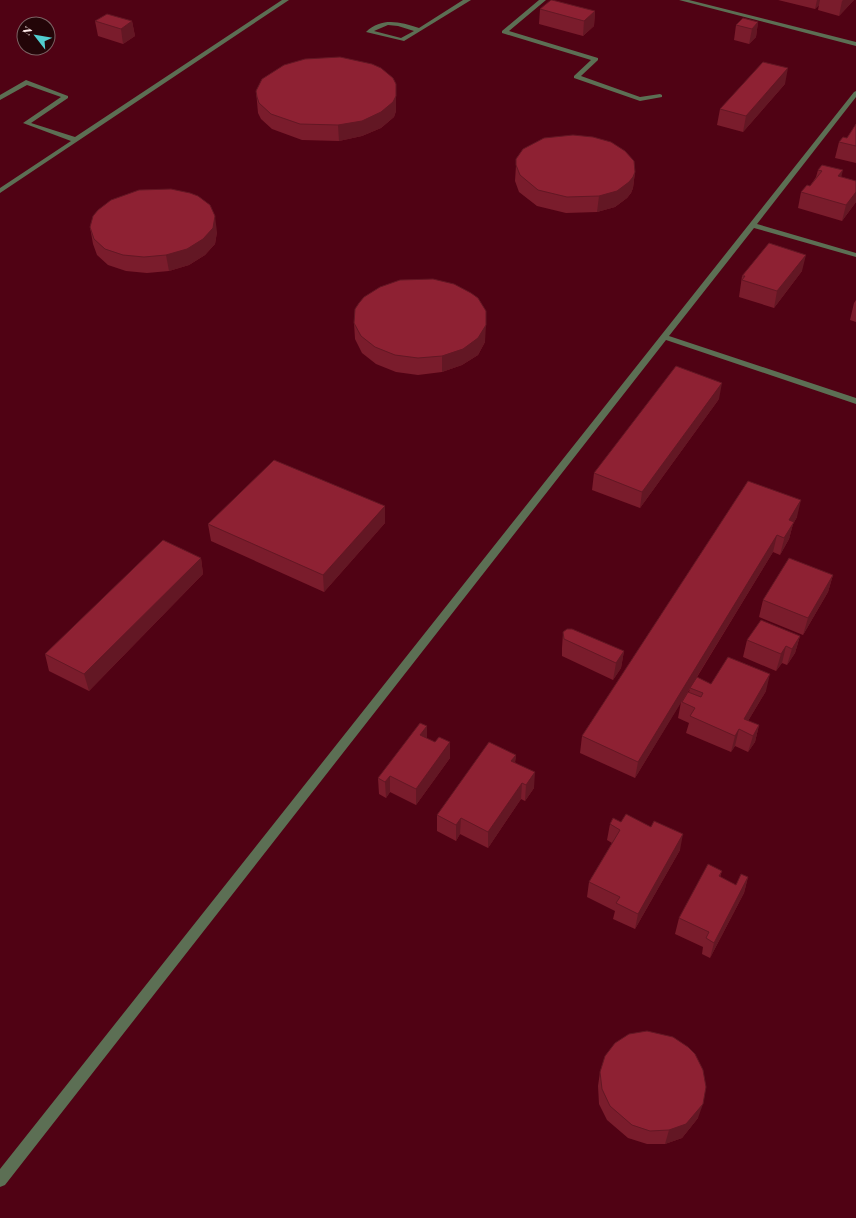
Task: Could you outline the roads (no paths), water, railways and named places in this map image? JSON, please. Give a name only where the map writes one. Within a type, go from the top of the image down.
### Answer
[{"type":"lane","points":[[0,191],[286,0]]},
{"type":"lane","points":[[419,30],[395,24],[382,23],[369,32],[402,40],[419,30],[440,15],[468,0]]},
{"type":"lane","points":[[544,0],[504,32],[596,59],[576,77],[640,99],[660,96]]},
{"type":"lane","points":[[682,0],[717,6],[856,44]]},
{"type":"lane","points":[[0,98],[26,82],[66,97],[26,123],[76,140]]},
{"type":"lane","points":[[0,1180],[856,93]]},
{"type":"lane","points":[[752,225],[856,255]]},
{"type":"lane","points":[[664,337],[856,400]]}]
